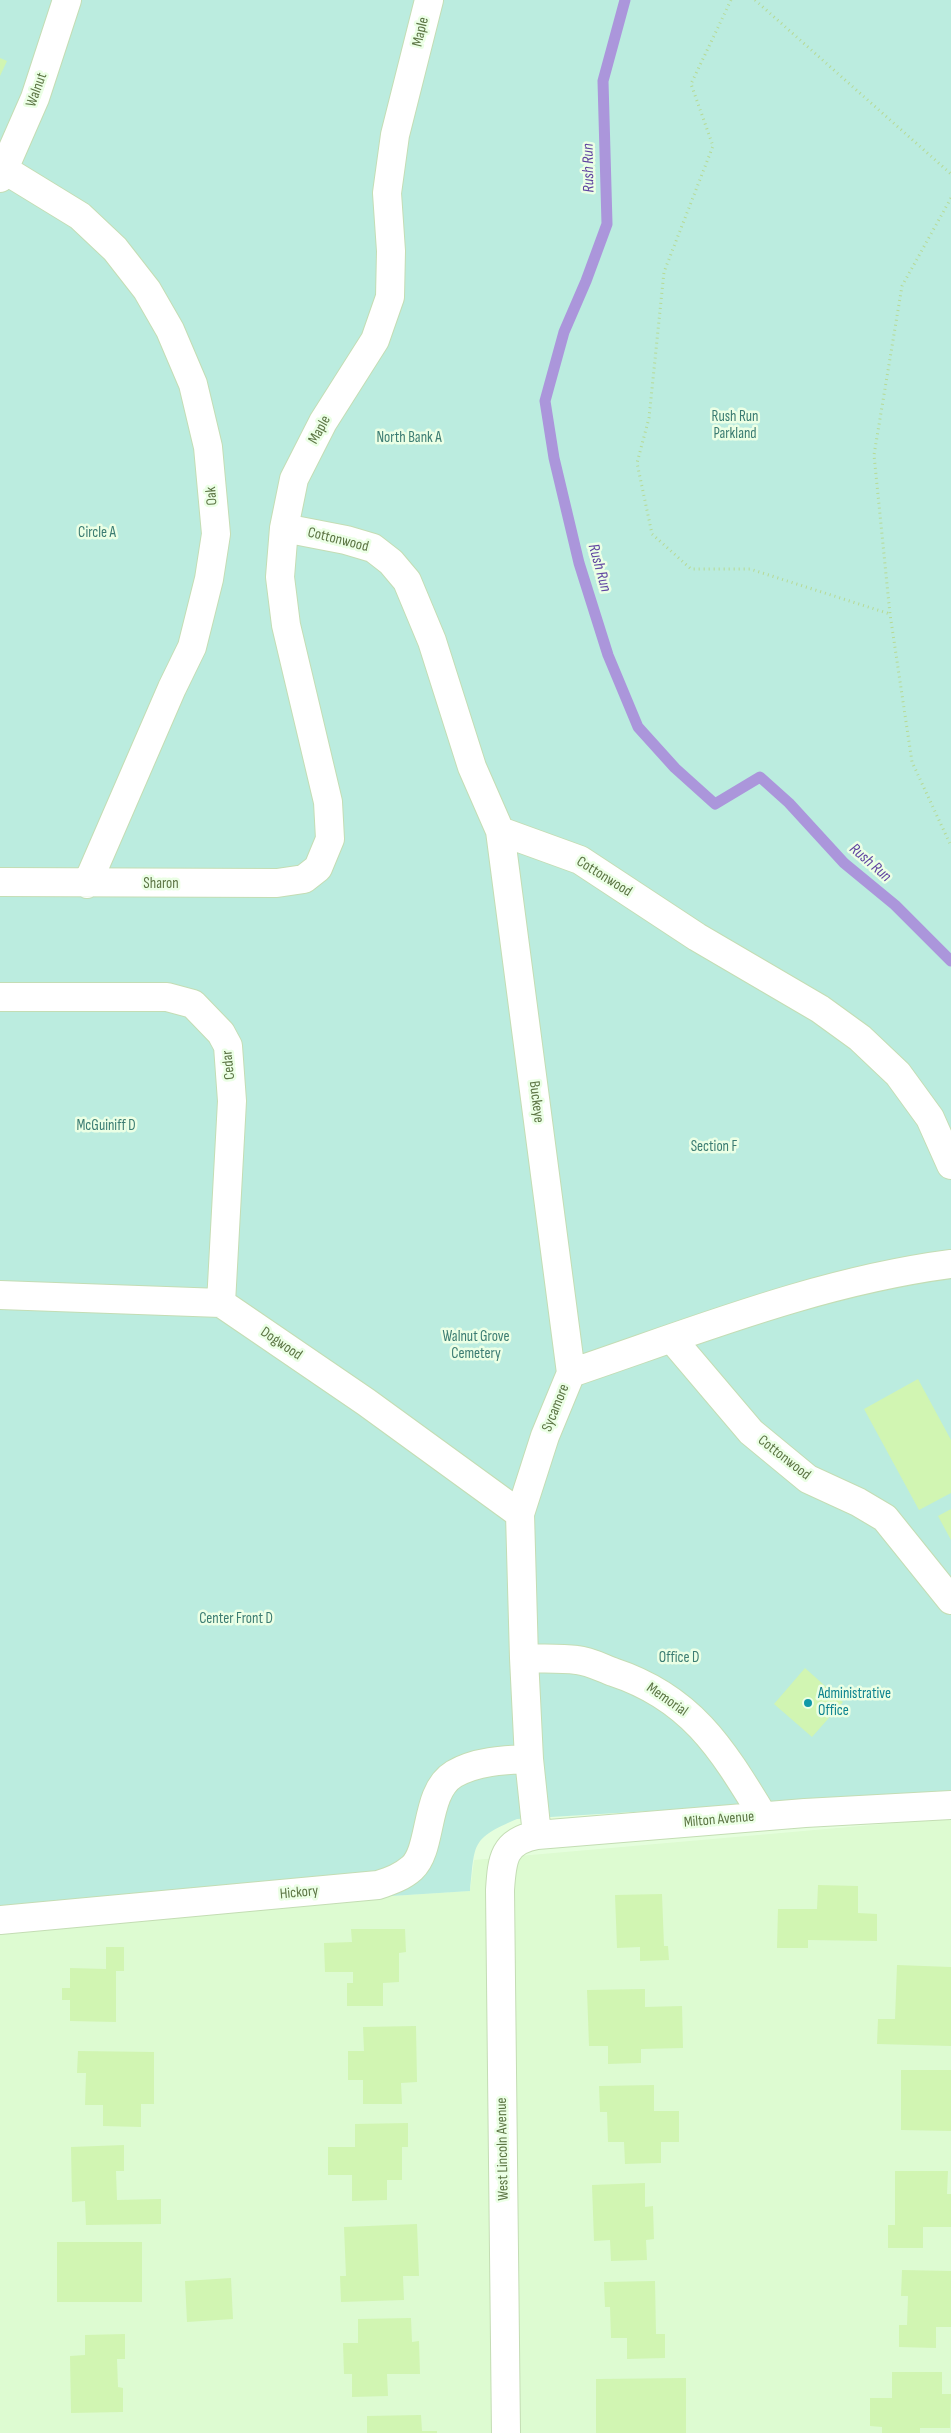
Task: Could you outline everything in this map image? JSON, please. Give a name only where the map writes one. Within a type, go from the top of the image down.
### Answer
[{"type":"street","name":"Walnut","points":[[1,172],[35,98],[67,0]]},
{"type":"street","name":"Maple","points":[[318,868],[330,839],[328,802],[286,626],[280,577],[284,528],[294,480],[324,422],[375,340],[390,297],[389,183],[395,135],[429,0]]},
{"type":"street","name":"Oak","points":[[1,172],[80,216],[115,249],[147,290],[170,330],[193,384],[208,447],[216,534],[209,579],[192,647],[172,688],[86,884]]},
{"type":"street","name":"Cottonwood","points":[[284,528],[346,540],[373,548],[391,562],[407,582],[432,641],[472,767],[500,831],[580,860],[697,937],[820,1009],[860,1038],[898,1074],[930,1118],[951,1165]]},
{"type":"street","name":"Buckeye","points":[[500,831],[570,1373]]},
{"type":"street","name":"Sharon","points":[[0,882],[86,884],[277,883],[304,879],[318,868]]},
{"type":"street","name":"Cedar","points":[[0,997],[167,997],[193,1004],[221,1033],[228,1046],[232,1101],[221,1303]]},
{"type":"street","name":"Sycamore","points":[[537,1835],[529,1759],[520,1514],[545,1436],[570,1373],[857,1281],[951,1264]]},
{"type":"street","points":[[0,1295],[221,1303]]},
{"type":"street","name":"Dogwood","points":[[221,1303],[366,1402],[520,1514]]},
{"type":"street","name":"Cottonwood","points":[[672,1339],[751,1432],[808,1479],[858,1502],[885,1518],[951,1600]]},
{"type":"street","name":"Memorial","points":[[524,1658],[579,1660],[638,1680],[678,1705],[703,1727],[742,1781],[763,1816]]},
{"type":"street","name":"Hickory","points":[[0,1920],[378,1886],[398,1878],[414,1866],[424,1844],[435,1798],[452,1775],[474,1766],[497,1761],[529,1759]]},
{"type":"street","name":"Milton Avenue","points":[[502,1865],[510,1846],[523,1838],[537,1835],[763,1816],[951,1805]]},
{"type":"street","name":"West Lincoln Avenue","points":[[502,1865],[500,1890],[506,2433]]},
{"type":"path","points":[[731,0],[691,84],[713,146],[664,272],[649,418],[637,464],[652,534],[691,569],[750,570],[890,614]]},
{"type":"path","points":[[755,0],[951,174]]},
{"type":"path","points":[[951,198],[902,286],[874,455],[890,614],[912,762],[951,846]]},
{"type":"shaded area","points":[[951,1818],[951,2433],[0,2433],[0,1921],[470,1891],[474,1860]]},
{"type":"green space","name":"Walnut Grove Cemetery","points":[[0,0],[951,0],[951,1793],[517,1819],[491,1832],[478,1844],[473,1862],[470,1891],[0,1921]]},
{"type":"building","points":[[0,58],[7,61],[0,76]]},
{"type":"building","points":[[918,1379],[951,1440],[951,1493],[919,1510],[864,1409]]},
{"type":"building","points":[[951,1509],[951,1540],[938,1516]]},
{"type":"building","name":"Administrative Office","points":[[805,1668],[843,1702],[812,1737],[774,1704]]},
{"type":"building","points":[[818,1885],[858,1886],[858,1913],[877,1914],[877,1941],[808,1940],[808,1948],[777,1948],[778,1909],[817,1909]]},
{"type":"building","points":[[662,1894],[664,1946],[668,1946],[669,1960],[640,1961],[640,1947],[617,1948],[615,1895]]},
{"type":"building","points":[[351,1929],[405,1929],[406,1952],[399,1953],[399,1982],[383,1983],[383,2006],[347,2006],[347,1983],[353,1983],[353,1972],[325,1972],[324,1943],[352,1942]]},
{"type":"building","points":[[106,1947],[124,1947],[124,1971],[116,1971],[116,2022],[70,2021],[70,2000],[62,2000],[62,1988],[70,1988],[70,1968],[106,1969]]},
{"type":"building","points":[[897,1965],[951,1967],[951,2046],[877,2044],[878,2019],[895,2019]]},
{"type":"building","points":[[645,1989],[645,2007],[682,2006],[683,2048],[641,2049],[641,2063],[608,2064],[608,2046],[589,2046],[587,1990]]},
{"type":"building","points":[[416,2026],[417,2082],[401,2083],[402,2104],[363,2104],[363,2080],[348,2080],[348,2051],[364,2051],[363,2027]]},
{"type":"building","points":[[78,2051],[154,2052],[154,2104],[141,2104],[141,2127],[103,2126],[103,2105],[85,2105],[86,2073],[77,2073]]},
{"type":"building","points":[[901,2070],[951,2070],[951,2131],[901,2130]]},
{"type":"building","points":[[654,2085],[654,2111],[679,2111],[679,2142],[661,2142],[661,2163],[625,2164],[624,2142],[608,2142],[607,2112],[600,2112],[599,2086]]},
{"type":"building","points":[[408,2123],[408,2147],[402,2147],[402,2180],[387,2180],[387,2200],[352,2201],[352,2175],[328,2175],[328,2147],[355,2147],[355,2124]]},
{"type":"building","points":[[124,2145],[124,2171],[116,2171],[117,2200],[161,2199],[161,2224],[86,2225],[85,2201],[72,2202],[71,2147]]},
{"type":"building","points":[[895,2171],[948,2171],[947,2194],[951,2194],[951,2227],[923,2227],[923,2248],[888,2248],[888,2225],[895,2225]]},
{"type":"building","points":[[645,2183],[645,2207],[653,2206],[654,2239],[646,2240],[647,2260],[611,2261],[610,2240],[594,2241],[592,2185]]},
{"type":"building","points":[[417,2224],[419,2276],[403,2276],[404,2300],[341,2302],[340,2276],[346,2276],[344,2227]]},
{"type":"building","points":[[57,2242],[142,2242],[142,2302],[57,2302]]},
{"type":"building","points":[[902,2270],[951,2271],[951,2327],[936,2327],[936,2348],[899,2347],[899,2325],[907,2325],[908,2296],[901,2296]]},
{"type":"building","points":[[231,2278],[233,2319],[187,2322],[185,2281]]},
{"type":"building","points":[[655,2281],[656,2334],[665,2334],[665,2358],[627,2359],[627,2338],[611,2338],[610,2307],[605,2307],[604,2282]]},
{"type":"building","points":[[411,2318],[412,2342],[419,2341],[420,2374],[387,2374],[388,2396],[352,2397],[352,2374],[344,2374],[343,2343],[358,2343],[358,2319]]},
{"type":"building","points":[[125,2334],[125,2359],[117,2359],[118,2387],[123,2388],[123,2412],[71,2413],[70,2356],[85,2355],[85,2335]]},
{"type":"building","points":[[892,2372],[942,2372],[942,2394],[951,2394],[950,2428],[920,2428],[920,2433],[882,2433],[882,2427],[870,2426],[870,2398],[892,2398]]},
{"type":"building","points":[[686,2378],[686,2433],[596,2433],[596,2379]]},
{"type":"building","points":[[421,2415],[422,2431],[437,2431],[437,2433],[367,2433],[367,2416]]},
{"type":"waterway","name":"Rush Run","points":[[625,0],[603,81],[607,224],[586,281],[564,332],[545,401],[554,458],[579,563],[608,655],[638,727],[675,768],[715,804],[760,777],[789,803],[844,863],[895,905],[951,961]]},
{"type":"place","name":"Administrative Office","points":[[808,1703]]},
{"type":"park label","name":"Rush Run Parkland","points":[[735,426]]},
{"type":"park label","name":"North Bank A","points":[[409,438]]},
{"type":"park label","name":"Circle A","points":[[97,533]]},
{"type":"park label","name":"McGuiniff D","points":[[106,1126]]},
{"type":"park label","name":"Section F","points":[[714,1147]]},
{"type":"park label","name":"Center Front D","points":[[236,1619]]},
{"type":"park label","name":"Office D","points":[[679,1658]]}]
